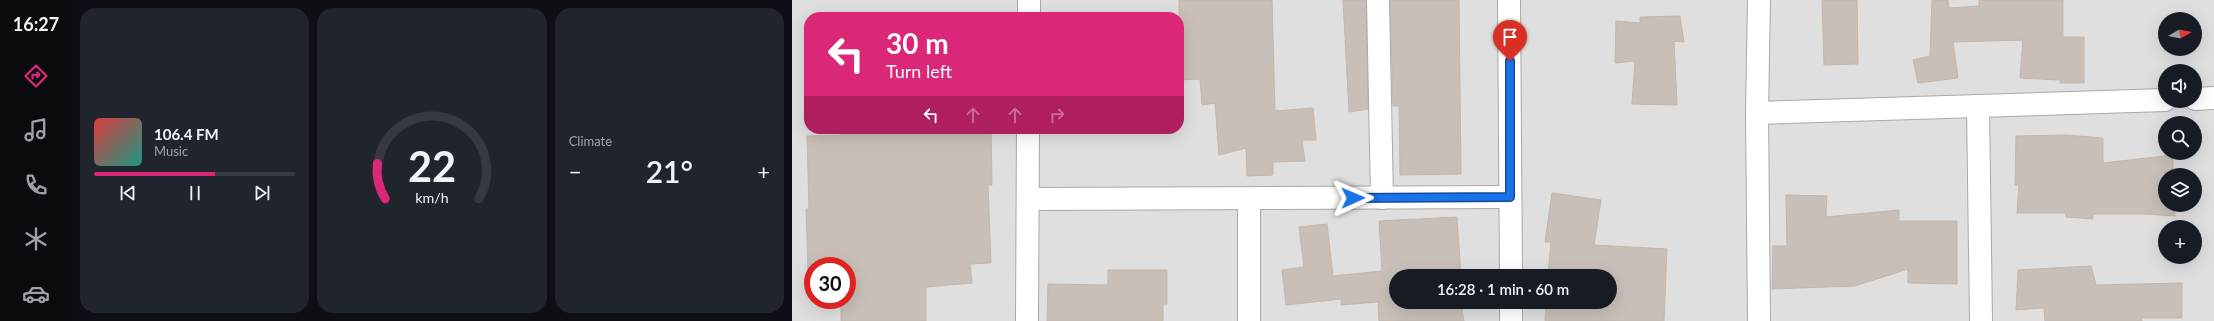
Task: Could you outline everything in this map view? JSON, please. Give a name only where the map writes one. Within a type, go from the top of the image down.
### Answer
[{"type":"street","points":[[1029,0],[1029,12]]},
{"type":"street","points":[[1378,0],[1382,198]]},
{"type":"street","points":[[1509,0],[1510,269]]},
{"type":"street","points":[[1759,0],[1757,113],[1759,321]]},
{"type":"street","points":[[2202,99],[2214,98]]},
{"type":"street","points":[[1757,113],[2158,100]]},
{"type":"street","points":[[1978,106],[1981,321]]},
{"type":"street","points":[[1027,321],[1028,134]]},
{"type":"street","points":[[1028,199],[1248,200],[1510,197]]},
{"type":"street","points":[[1248,200],[1249,321]]},
{"type":"street","points":[[1511,309],[1511,321]]},
{"type":"shaded area","points":[[792,0],[2214,0],[2214,321],[792,321]]},
{"type":"building","points":[[1179,0],[1272,0],[1275,111],[1313,108],[1316,140],[1302,140],[1305,161],[1273,162],[1273,175],[1247,176],[1246,148],[1219,155],[1215,103],[1202,105],[1200,79],[1184,80],[1184,12],[1179,12]]},
{"type":"building","points":[[1343,0],[1366,0],[1368,109],[1349,112]]},
{"type":"building","points":[[1390,0],[1459,0],[1461,174],[1400,175],[1399,106],[1393,106]]},
{"type":"building","points":[[1822,0],[1857,0],[1858,64],[1824,65]]},
{"type":"building","points":[[1932,0],[1948,0],[1949,8],[1979,6],[1979,0],[2063,0],[2063,37],[2084,37],[2084,83],[2060,83],[2060,80],[2020,78],[2023,40],[1953,42],[1958,78],[1918,83],[1913,60],[1930,56]]},
{"type":"building","points":[[1680,16],[1684,42],[1674,41],[1677,105],[1632,104],[1635,61],[1615,63],[1616,21],[1640,23],[1640,17]]},
{"type":"building","points":[[843,134],[991,134],[992,185],[988,185],[991,263],[970,264],[972,283],[926,287],[926,321],[841,321],[841,309],[856,309],[856,257],[808,257],[806,209],[809,209],[807,136]]},
{"type":"building","points":[[2066,135],[2103,138],[2103,163],[2158,157],[2158,160],[2173,160],[2173,168],[2158,168],[2158,212],[2175,212],[2175,216],[2144,214],[2093,214],[2093,219],[2066,217],[2066,213],[2017,213],[2019,185],[2015,185],[2016,136]]},
{"type":"building","points":[[1552,193],[1601,200],[1594,245],[1667,249],[1664,321],[1545,321],[1546,309],[1617,309],[1617,269],[1549,269],[1551,242],[1545,242]]},
{"type":"building","points":[[1786,195],[1827,196],[1826,217],[1899,210],[1899,221],[1957,221],[1957,284],[1908,283],[1908,269],[1855,286],[1772,289],[1773,246],[1787,246]]},
{"type":"building","points":[[1457,217],[1461,269],[1389,269],[1389,309],[1462,309],[1464,321],[1379,321],[1378,302],[1341,305],[1341,299],[1286,305],[1282,270],[1304,267],[1299,227],[1327,224],[1333,276],[1382,271],[1379,221]]},
{"type":"building","points":[[2091,266],[2096,285],[2182,283],[2182,318],[2142,318],[2142,321],[2045,321],[2044,308],[2016,310],[2018,270]]},
{"type":"building","points":[[1108,270],[1167,270],[1167,304],[1163,304],[1163,321],[1047,321],[1048,284],[1108,285]]},
{"type":"route","points":[[1353,198],[1510,197],[1510,61]]}]
